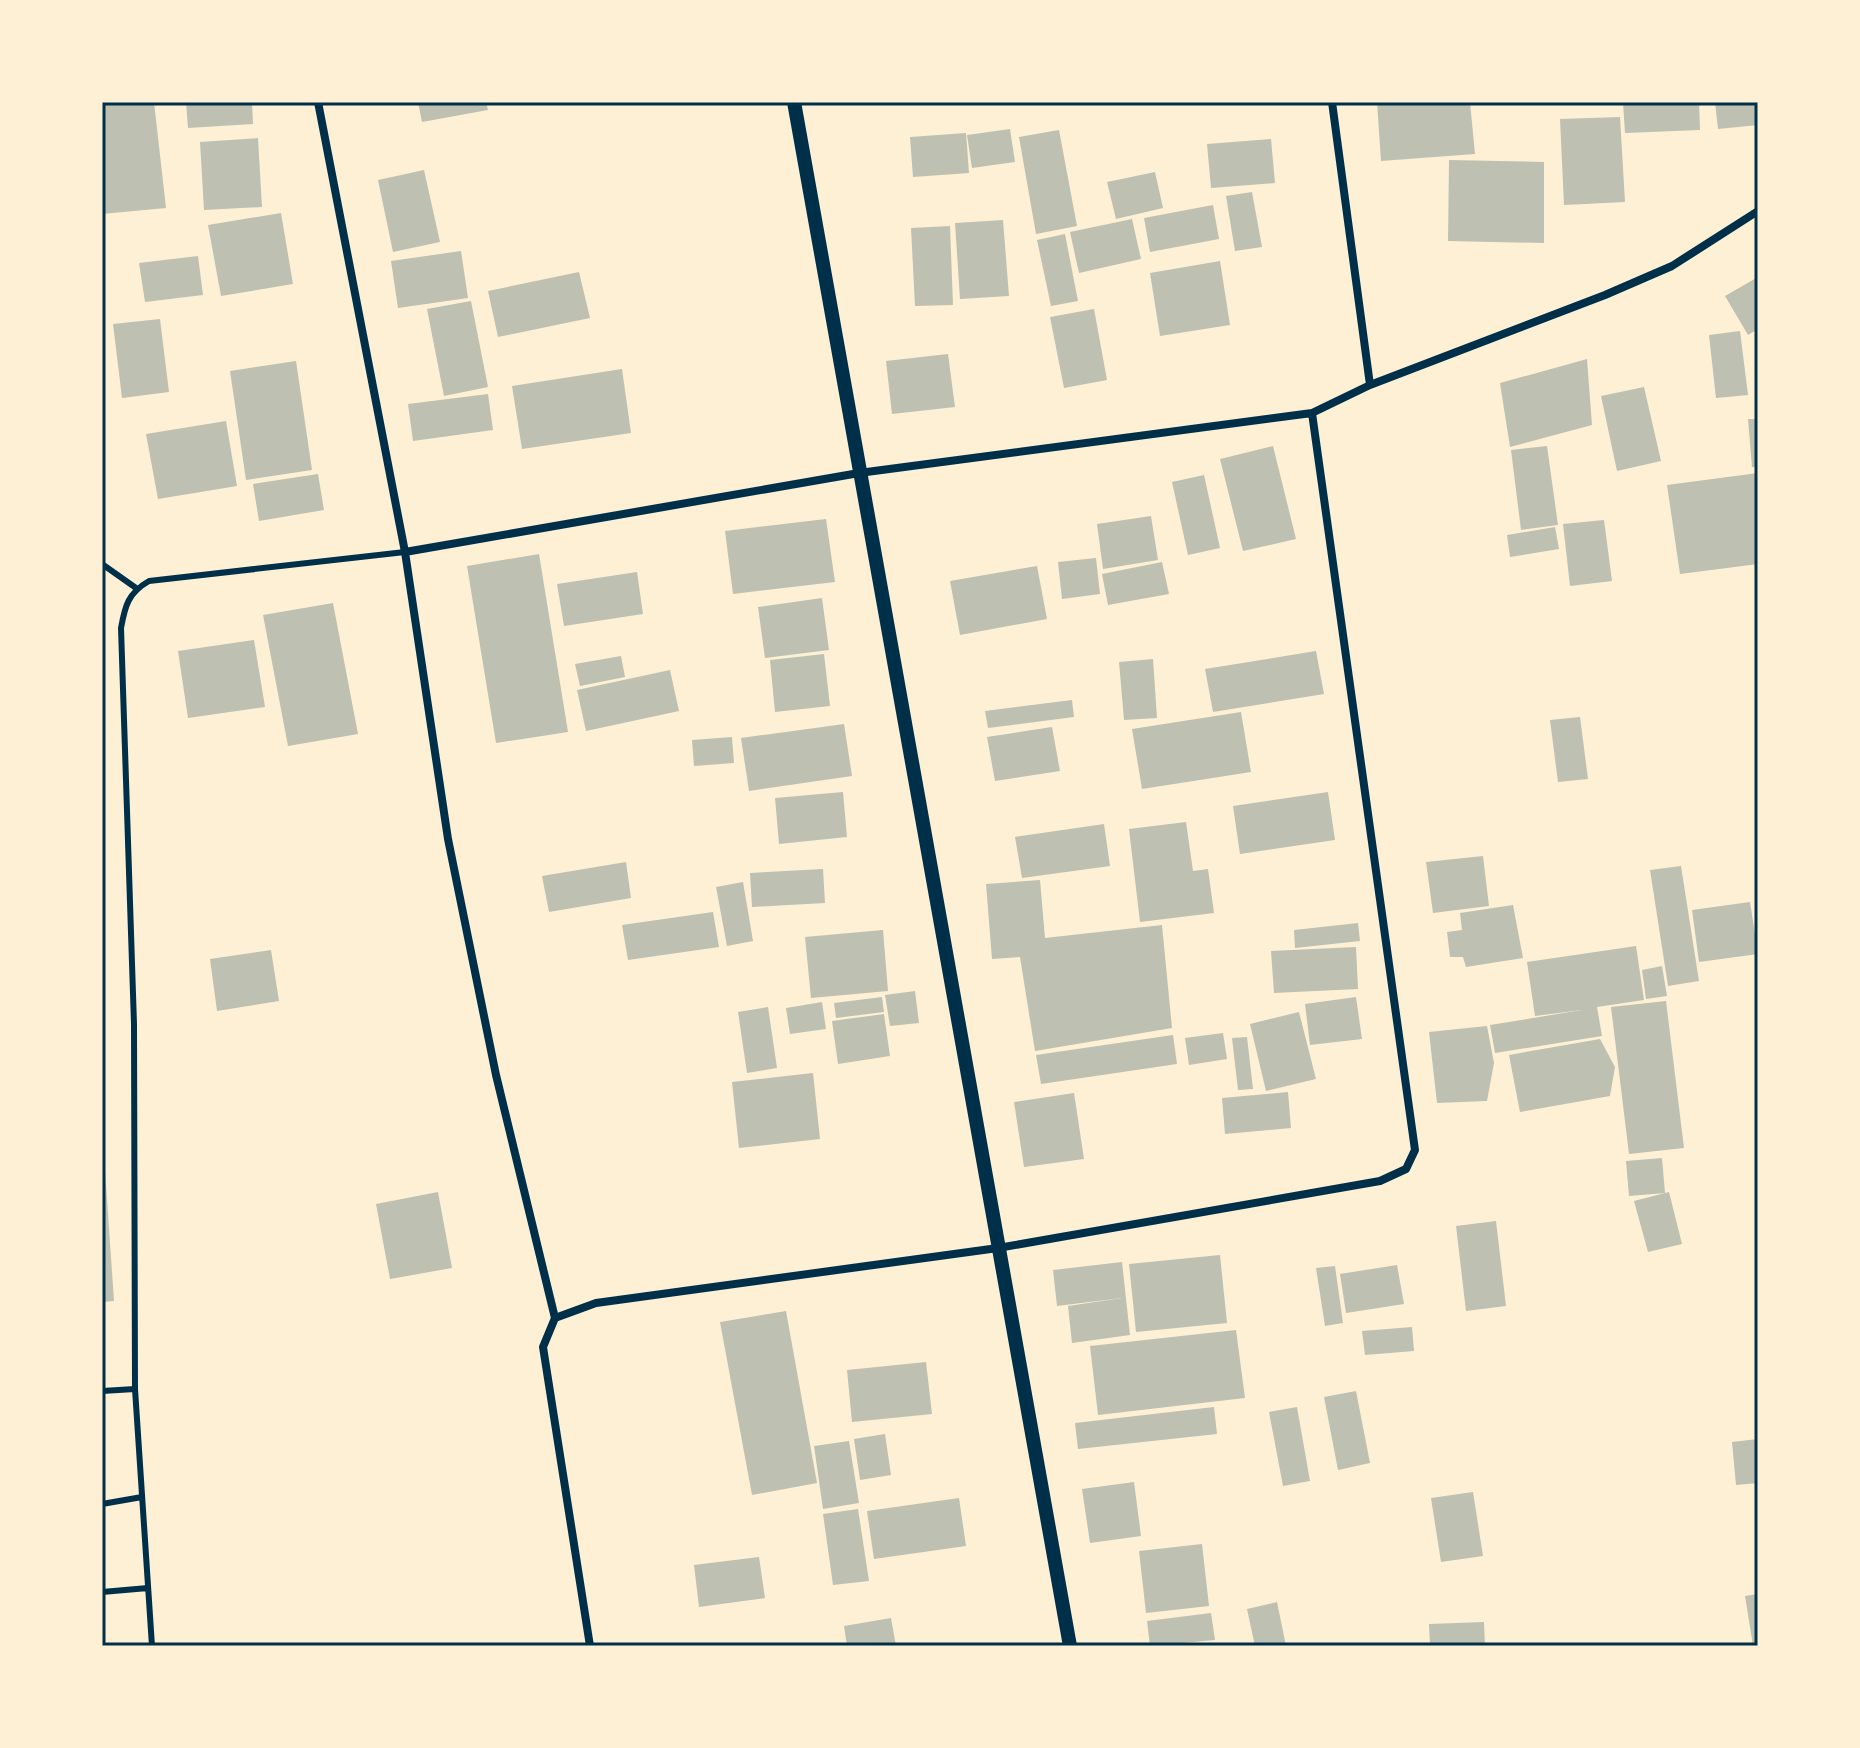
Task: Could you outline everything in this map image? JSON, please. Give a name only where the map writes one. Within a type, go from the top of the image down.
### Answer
[{"type":"street","points":[[318,102],[405,552],[448,839],[496,1075],[555,1318],[543,1347],[590,1646]]},
{"type":"street","points":[[794,102],[1070,1646]]},
{"type":"street","points":[[1332,102],[1370,385]]},
{"type":"street","points":[[405,552],[859,473],[1312,413],[1370,385],[1605,295],[1672,266],[1758,211]]},
{"type":"street","points":[[555,1318],[596,1303],[998,1248],[1380,1181],[1406,1169],[1415,1150],[1312,413]]},
{"type":"lane","points":[[152,1646],[135,1389],[134,1024],[121,628],[125,603],[136,588],[149,581],[405,552]]},
{"type":"lane","points":[[102,564],[136,588]]},
{"type":"lane","points":[[102,1391],[135,1389]]},
{"type":"lane","points":[[102,1504],[142,1497]]},
{"type":"lane","points":[[102,1592],[148,1588]]},
{"type":"building","points":[[102,102],[154,102],[166,208],[102,214]]},
{"type":"building","points":[[186,102],[252,102],[253,124],[188,128]]},
{"type":"building","points":[[418,102],[486,102],[488,110],[422,122]]},
{"type":"building","points":[[1377,102],[1470,102],[1475,154],[1381,161]]},
{"type":"building","points":[[1623,102],[1699,102],[1700,130],[1625,133]]},
{"type":"building","points":[[1715,102],[1758,102],[1758,125],[1718,129]]},
{"type":"building","points":[[1620,117],[1625,202],[1564,205],[1560,119]]},
{"type":"building","points":[[1010,129],[1015,162],[972,168],[967,135]]},
{"type":"building","points":[[1059,130],[1077,226],[1036,234],[1019,137]]},
{"type":"building","points":[[966,133],[969,173],[913,177],[910,137]]},
{"type":"building","points":[[258,138],[262,207],[204,210],[200,142]]},
{"type":"building","points":[[1271,139],[1275,183],[1211,188],[1207,144]]},
{"type":"building","points":[[1449,160],[1544,162],[1544,243],[1448,241]]},
{"type":"building","points":[[424,170],[440,242],[393,252],[378,180]]},
{"type":"building","points":[[1155,172],[1163,208],[1116,219],[1107,182]]},
{"type":"building","points":[[1252,192],[1262,247],[1235,251],[1226,196]]},
{"type":"building","points":[[1213,205],[1219,239],[1150,252],[1144,218]]},
{"type":"building","points":[[281,213],[293,284],[221,296],[208,225]]},
{"type":"building","points":[[1132,219],[1141,259],[1079,273],[1070,232]]},
{"type":"building","points":[[1003,220],[1009,296],[960,299],[955,223]]},
{"type":"building","points":[[950,226],[953,305],[915,306],[911,228]]},
{"type":"building","points":[[1065,234],[1078,301],[1051,306],[1037,240]]},
{"type":"building","points":[[461,251],[468,298],[398,308],[391,261]]},
{"type":"building","points":[[198,256],[203,295],[145,302],[139,263]]},
{"type":"building","points":[[1220,261],[1230,325],[1160,336],[1150,273]]},
{"type":"building","points":[[579,272],[590,318],[498,337],[488,291]]},
{"type":"building","points":[[1758,277],[1758,329],[1748,335],[1725,296]]},
{"type":"building","points":[[471,301],[488,387],[444,396],[427,309]]},
{"type":"building","points":[[1094,309],[1107,380],[1064,388],[1050,317]]},
{"type":"building","points":[[160,319],[169,392],[122,398],[113,324]]},
{"type":"building","points":[[1740,331],[1748,395],[1716,398],[1709,335]]},
{"type":"building","points":[[948,354],[955,407],[892,414],[886,361]]},
{"type":"building","points":[[1587,359],[1592,425],[1510,447],[1500,383]]},
{"type":"building","points":[[296,361],[312,470],[246,480],[230,371]]},
{"type":"building","points":[[622,369],[631,433],[522,449],[512,386]]},
{"type":"building","points":[[1644,387],[1661,461],[1617,471],[1601,396]]},
{"type":"building","points":[[488,394],[493,430],[413,441],[408,404]]},
{"type":"building","points":[[1748,419],[1758,419],[1758,467],[1752,467]]},
{"type":"building","points":[[226,421],[237,486],[158,499],[146,434]]},
{"type":"building","points":[[1273,446],[1296,539],[1243,551],[1220,459]]},
{"type":"building","points":[[1547,446],[1558,525],[1521,530],[1511,450]]},
{"type":"building","points":[[1758,473],[1758,564],[1680,574],[1667,485]]},
{"type":"building","points":[[318,474],[324,510],[259,521],[253,484]]},
{"type":"building","points":[[1204,475],[1220,548],[1188,555],[1172,482]]},
{"type":"building","points":[[1151,516],[1158,560],[1103,569],[1097,524]]},
{"type":"building","points":[[826,519],[835,582],[733,594],[725,531]]},
{"type":"building","points":[[1604,520],[1612,581],[1570,586],[1563,524]]},
{"type":"building","points":[[1555,527],[1559,549],[1510,557],[1507,535]]},
{"type":"building","points":[[539,554],[568,732],[496,743],[467,566]]},
{"type":"building","points":[[1096,558],[1100,594],[1062,599],[1058,562]]},
{"type":"building","points":[[1162,562],[1169,594],[1108,605],[1102,574]]},
{"type":"building","points":[[1037,566],[1047,619],[960,635],[950,581]]},
{"type":"building","points":[[637,572],[643,614],[564,626],[557,584]]},
{"type":"building","points":[[822,598],[829,650],[765,658],[758,607]]},
{"type":"building","points":[[333,603],[358,734],[288,746],[263,615]]},
{"type":"building","points":[[254,640],[265,707],[188,718],[178,651]]},
{"type":"building","points":[[1316,651],[1324,694],[1213,712],[1205,669]]},
{"type":"building","points":[[824,654],[830,706],[775,712],[770,660]]},
{"type":"building","points":[[621,656],[625,677],[580,686],[575,664]]},
{"type":"building","points":[[1153,659],[1157,718],[1124,720],[1119,662]]},
{"type":"building","points":[[670,670],[679,711],[586,731],[577,690]]},
{"type":"building","points":[[1072,700],[1074,717],[988,728],[985,711]]},
{"type":"building","points":[[1241,712],[1251,772],[1142,789],[1132,729]]},
{"type":"building","points":[[1580,717],[1588,779],[1558,782],[1550,720]]},
{"type":"building","points":[[844,724],[852,776],[749,791],[741,738]]},
{"type":"building","points":[[1052,727],[1060,771],[995,781],[987,737]]},
{"type":"building","points":[[732,737],[734,763],[694,766],[692,740]]},
{"type":"building","points":[[843,792],[847,837],[779,844],[775,798]]},
{"type":"building","points":[[1328,792],[1335,840],[1240,854],[1233,806]]},
{"type":"building","points":[[1186,822],[1193,871],[1208,869],[1214,913],[1140,922],[1129,829]]},
{"type":"building","points":[[1104,824],[1110,866],[1022,878],[1015,837]]},
{"type":"building","points":[[1483,856],[1489,906],[1433,913],[1426,862]]},
{"type":"building","points":[[626,862],[631,898],[549,912],[542,876]]},
{"type":"building","points":[[1681,866],[1699,981],[1668,986],[1650,870]]},
{"type":"building","points":[[823,869],[825,903],[752,907],[750,873]]},
{"type":"building","points":[[1040,880],[1045,938],[1162,925],[1172,1028],[1035,1051],[1020,957],[992,959],[986,884]]},
{"type":"building","points":[[743,882],[753,941],[727,946],[716,887]]},
{"type":"building","points":[[1750,902],[1758,954],[1699,962],[1692,910]]},
{"type":"building","points":[[1513,905],[1523,958],[1466,967],[1463,957],[1450,957],[1447,932],[1462,930],[1460,913]]},
{"type":"building","points":[[713,912],[719,947],[628,960],[622,925]]},
{"type":"building","points":[[1358,923],[1360,941],[1295,948],[1294,930]]},
{"type":"building","points":[[883,930],[888,991],[811,998],[805,937]]},
{"type":"building","points":[[1636,946],[1644,1000],[1597,1007],[1602,1036],[1495,1053],[1490,1025],[1582,1010],[1535,1016],[1527,962]]},
{"type":"building","points":[[1356,947],[1358,989],[1274,993],[1271,951]]},
{"type":"building","points":[[271,950],[279,1001],[217,1011],[210,959]]},
{"type":"building","points":[[1662,966],[1667,996],[1646,999],[1642,970]]},
{"type":"building","points":[[915,991],[919,1023],[890,1026],[885,995]]},
{"type":"building","points":[[882,997],[884,1012],[836,1018],[834,1003]]},
{"type":"building","points":[[1356,997],[1362,1039],[1310,1045],[1305,1004]]},
{"type":"building","points":[[1666,1001],[1684,1148],[1629,1154],[1611,1007]]},
{"type":"building","points":[[822,1002],[826,1029],[790,1034],[786,1008]]},
{"type":"building","points":[[768,1007],[777,1068],[747,1073],[738,1012]]},
{"type":"building","points":[[1299,1012],[1316,1079],[1266,1091],[1250,1024]]},
{"type":"building","points":[[884,1014],[890,1056],[838,1064],[832,1021]]},
{"type":"building","points":[[1487,1026],[1494,1063],[1487,1101],[1437,1103],[1429,1032]]},
{"type":"building","points":[[1223,1033],[1227,1059],[1189,1065],[1185,1038]]},
{"type":"building","points":[[1173,1035],[1177,1064],[1041,1084],[1036,1055]]},
{"type":"building","points":[[1247,1037],[1253,1089],[1238,1090],[1232,1038]]},
{"type":"building","points":[[1600,1039],[1615,1067],[1610,1096],[1520,1112],[1509,1055]]},
{"type":"building","points":[[813,1073],[820,1139],[739,1148],[732,1082]]},
{"type":"building","points":[[1288,1092],[1291,1128],[1225,1134],[1222,1098]]},
{"type":"building","points":[[1074,1093],[1084,1159],[1024,1167],[1014,1102]]},
{"type":"building","points":[[102,1156],[114,1301],[102,1302]]},
{"type":"building","points":[[1662,1158],[1665,1193],[1629,1196],[1626,1161]]},
{"type":"building","points":[[438,1192],[452,1268],[390,1279],[376,1204]]},
{"type":"building","points":[[1669,1192],[1682,1244],[1648,1252],[1634,1201]]},
{"type":"building","points":[[1496,1221],[1506,1306],[1466,1311],[1456,1226]]},
{"type":"building","points":[[1220,1255],[1227,1323],[1136,1332],[1129,1264]]},
{"type":"building","points":[[1122,1262],[1130,1335],[1072,1343],[1068,1306],[1122,1298],[1057,1306],[1053,1270]]},
{"type":"building","points":[[1397,1265],[1404,1304],[1346,1313],[1340,1274]]},
{"type":"building","points":[[1335,1266],[1343,1323],[1325,1326],[1316,1268]]},
{"type":"building","points":[[786,1311],[817,1483],[752,1495],[720,1322]]},
{"type":"building","points":[[1412,1327],[1414,1351],[1365,1355],[1362,1331]]},
{"type":"building","points":[[1236,1330],[1245,1398],[1098,1415],[1090,1346]]},
{"type":"building","points":[[926,1362],[932,1414],[852,1422],[847,1370]]},
{"type":"building","points":[[1356,1391],[1370,1463],[1338,1470],[1324,1397]]},
{"type":"building","points":[[1214,1407],[1217,1434],[1078,1449],[1075,1423]]},
{"type":"building","points":[[1297,1407],[1310,1481],[1283,1486],[1269,1412]]},
{"type":"building","points":[[885,1434],[891,1475],[860,1480],[854,1439]]},
{"type":"building","points":[[1758,1439],[1758,1483],[1736,1485],[1732,1442]]},
{"type":"building","points":[[849,1441],[859,1503],[823,1509],[814,1446]]},
{"type":"building","points":[[1134,1482],[1141,1536],[1090,1543],[1082,1489]]},
{"type":"building","points":[[1473,1492],[1483,1556],[1441,1562],[1431,1498]]},
{"type":"building","points":[[959,1498],[966,1546],[874,1559],[867,1511]]},
{"type":"building","points":[[858,1509],[869,1581],[833,1585],[823,1514]]},
{"type":"building","points":[[1202,1544],[1209,1606],[1146,1613],[1139,1551]]},
{"type":"building","points":[[759,1557],[765,1598],[699,1607],[694,1565]]},
{"type":"building","points":[[1758,1594],[1758,1646],[1753,1646],[1745,1596]]},
{"type":"building","points":[[1277,1602],[1286,1646],[1255,1646],[1247,1609]]},
{"type":"building","points":[[1211,1613],[1215,1640],[1150,1646],[1147,1621]]},
{"type":"building","points":[[891,1618],[896,1646],[847,1646],[844,1626]]},
{"type":"building","points":[[1484,1622],[1485,1646],[1430,1646],[1429,1624]]}]
